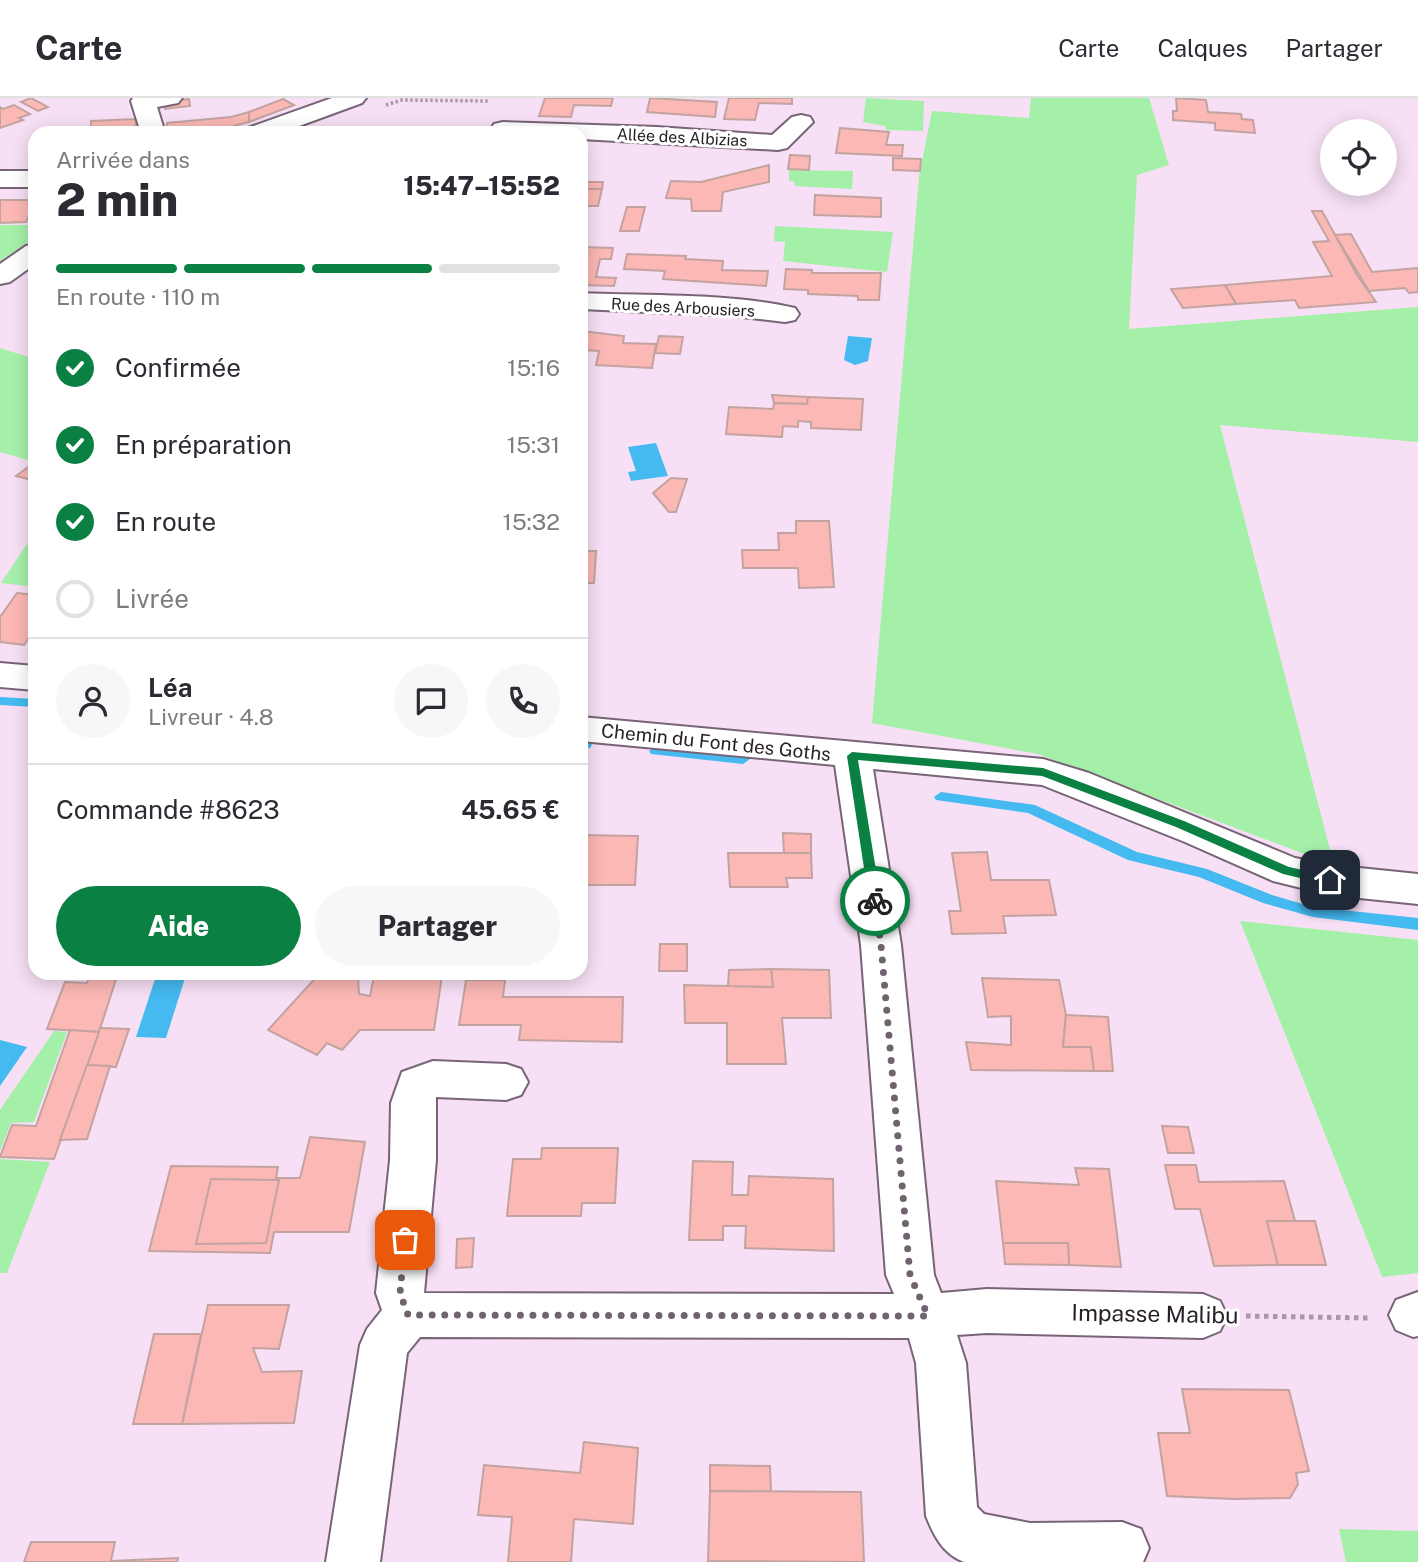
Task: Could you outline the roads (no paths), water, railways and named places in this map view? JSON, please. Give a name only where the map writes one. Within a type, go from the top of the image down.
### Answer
[{"type":"street","points":[[119,100],[170,98]]},
{"type":"street","points":[[504,126],[513,99]]},
{"type":"street","points":[[143,101],[151,126]]},
{"type":"street","points":[[282,126],[365,103]]},
{"type":"street","name":"Allée des Albizias","points":[[588,133],[657,134],[778,143],[802,122]]},
{"type":"street","points":[[0,179],[28,179]]},
{"type":"street","points":[[0,276],[28,257]]},
{"type":"street","name":"Rue des Arbousiers","points":[[588,301],[733,308],[785,314]]},
{"type":"street","points":[[0,675],[28,677]]},
{"type":"street","name":"Chemin du Font des Goths","points":[[588,730],[1043,772],[1165,818],[1287,871],[1330,880],[1418,889]]},
{"type":"street","points":[[852,756],[881,945],[910,1275],[928,1316],[941,1363],[952,1516],[969,1538],[1030,1549],[1122,1548]]},
{"type":"street","points":[[353,1562],[384,1345],[408,1315],[400,1293],[413,1160],[413,1103],[417,1085],[433,1079],[506,1082]]},
{"type":"street","name":"Impasse Malibu","points":[[408,1315],[928,1316],[987,1311],[1203,1315]]},
{"type":"water","points":[[848,336],[872,338],[868,361],[855,365],[844,360]]},
{"type":"water","points":[[656,443],[668,476],[631,481],[628,472],[636,471],[628,447]]},
{"type":"water","points":[[155,980],[184,980],[166,1038],[136,1037]]},
{"type":"water","points":[[0,1040],[27,1047],[0,1086]]},
{"type":"waterway","points":[[0,701],[28,703]]},
{"type":"waterway","points":[[656,751],[743,759]]},
{"type":"waterway","points":[[941,797],[1030,808],[1133,856],[1202,873],[1268,899],[1313,912],[1418,924]]}]
